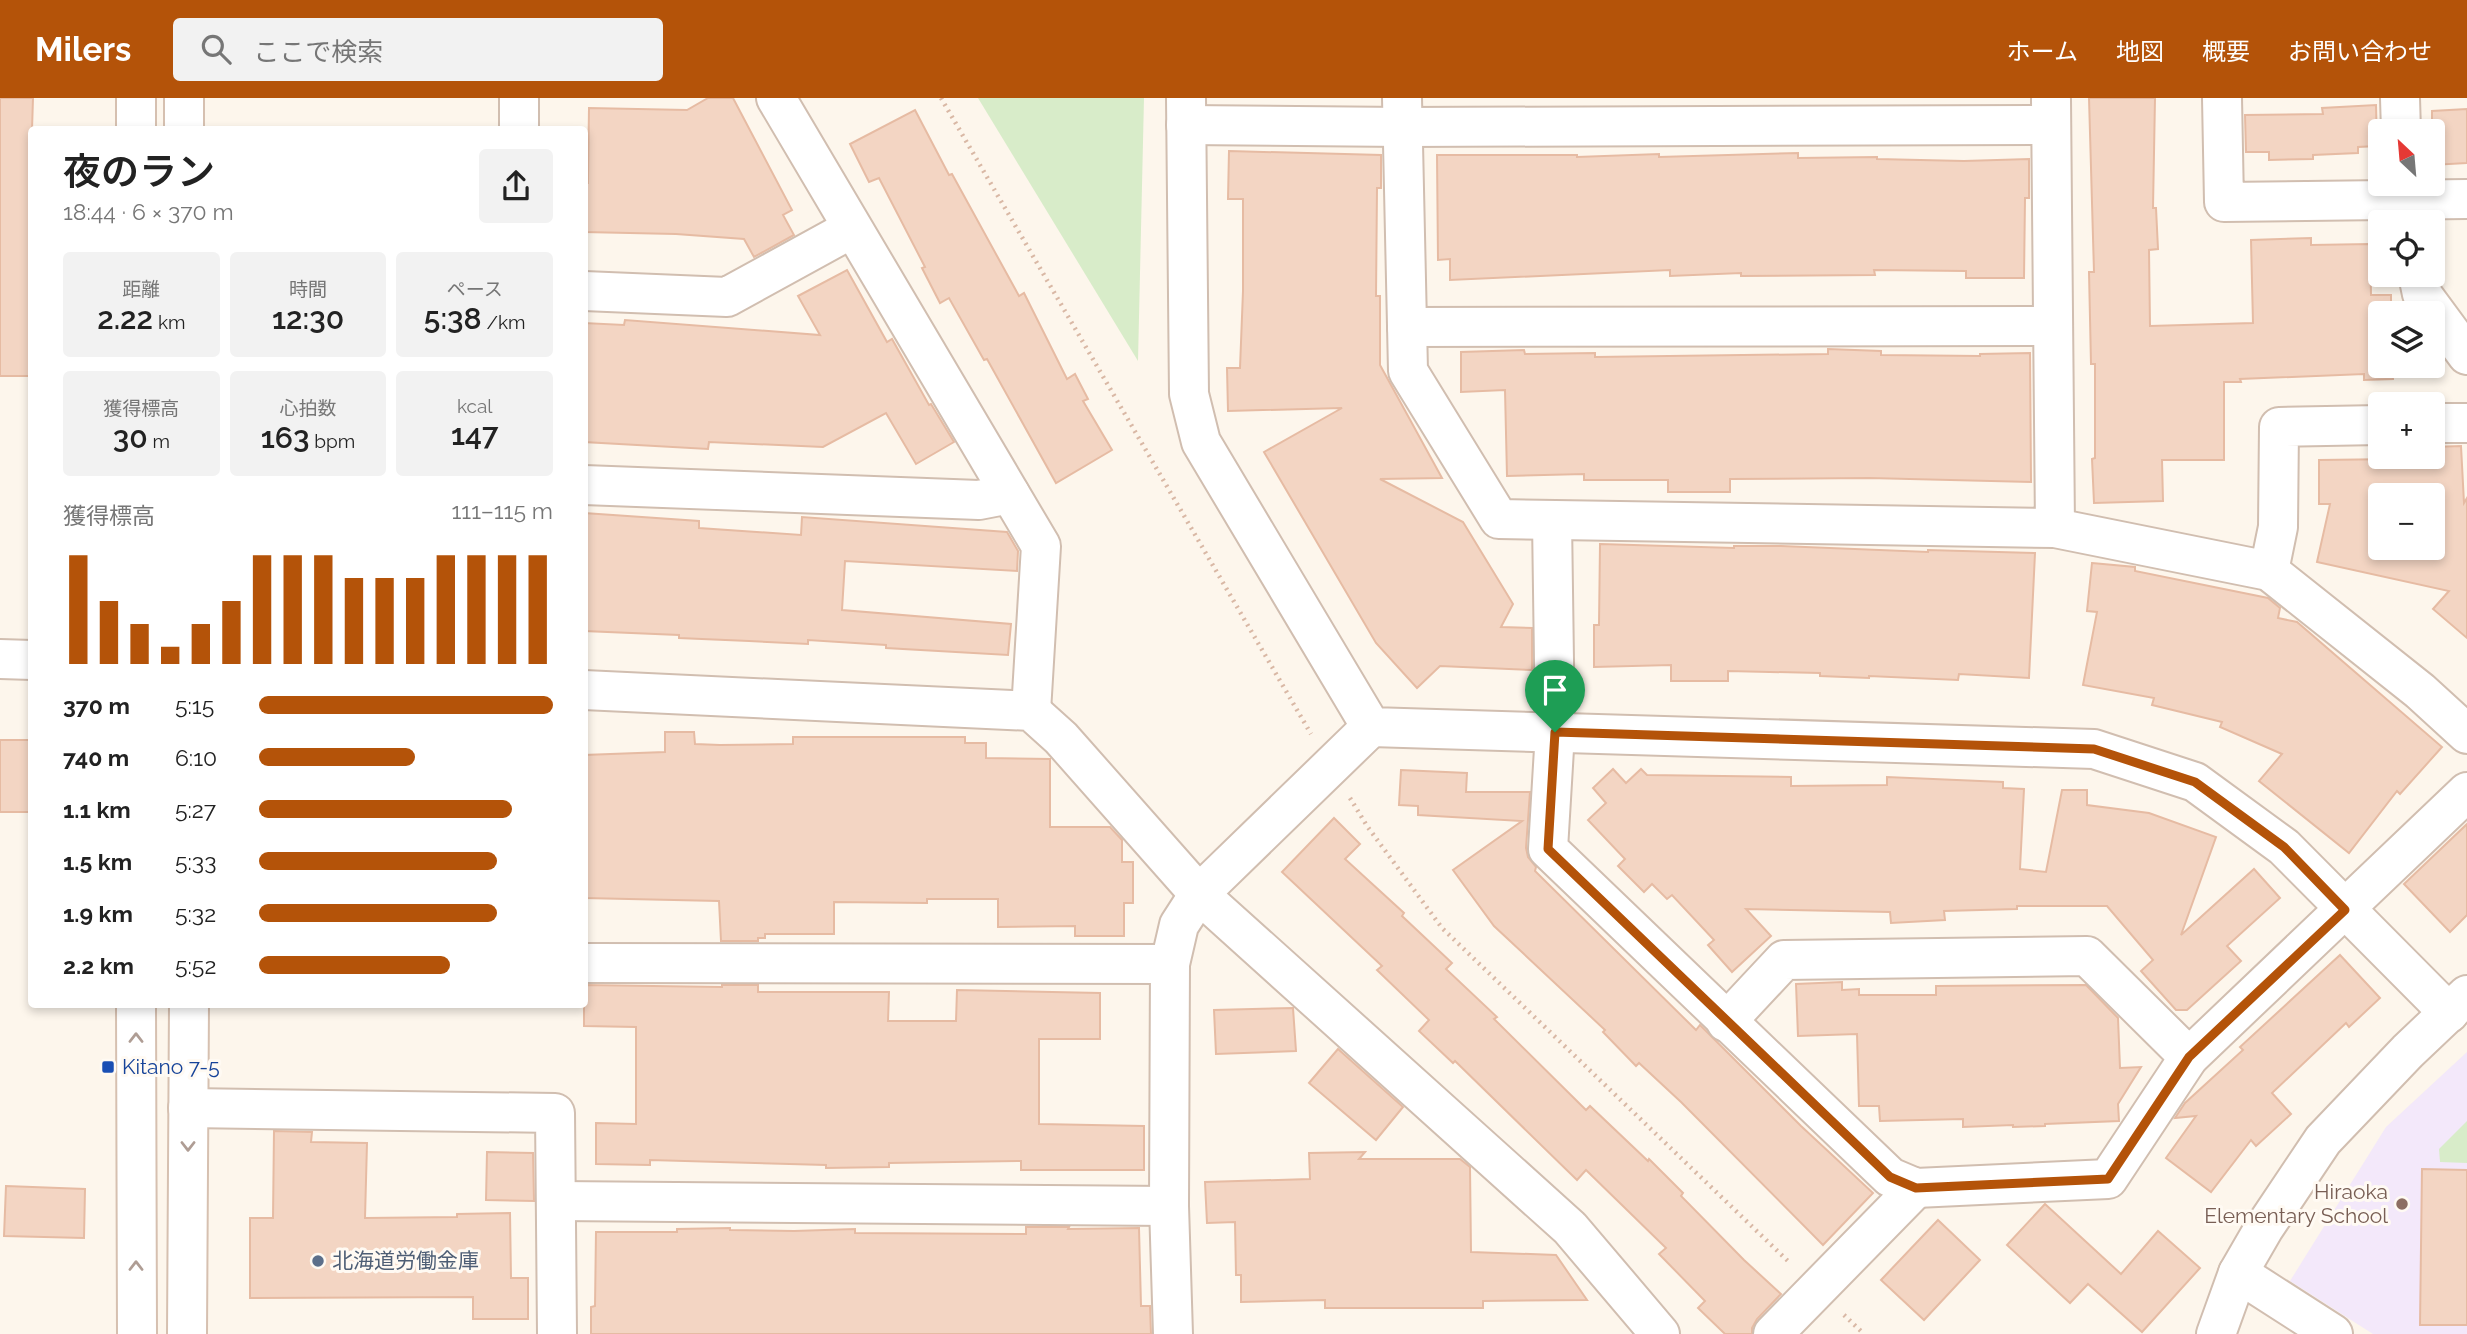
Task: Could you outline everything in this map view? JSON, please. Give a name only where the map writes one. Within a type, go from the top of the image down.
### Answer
[{"type":"street","points":[[136,98],[136,126]]},
{"type":"street","points":[[184,98],[184,126]]},
{"type":"street","points":[[519,98],[519,126]]},
{"type":"street","points":[[776,98],[851,229],[1041,546],[1031,711]]},
{"type":"street","points":[[2222,98],[2224,202],[2404,202],[2467,199]]},
{"type":"street","points":[[2400,98],[2401,119]]},
{"type":"street","points":[[1371,727],[1201,442],[1189,394],[1186,111],[2051,111],[2055,528]]},
{"type":"street","points":[[1402,112],[1408,371],[1499,519],[2055,528],[2269,572],[2420,691],[2467,733]]},
{"type":"street","points":[[588,291],[727,297],[851,229]]},
{"type":"street","points":[[2421,287],[2422,293],[2467,355]]},
{"type":"street","points":[[1407,327],[2053,326]]},
{"type":"street","points":[[2445,424],[2467,423]]},
{"type":"street","points":[[2269,572],[2278,527],[2279,427],[2368,425]]},
{"type":"street","points":[[588,485],[978,499],[1010,494]]},
{"type":"street","points":[[1552,520],[1555,732],[1548,849],[1890,1177],[1916,1188],[2108,1179],[2189,1057],[2467,792]]},
{"type":"street","points":[[0,659],[28,660]]},
{"type":"street","points":[[588,690],[1031,711],[1061,738],[1199,894],[1570,1227],[1660,1334]]},
{"type":"street","points":[[1172,1334],[1169,1206],[1170,964],[1179,925],[1199,894],[1371,727],[2094,749],[2195,782],[2284,847],[2345,910],[2458,1004],[2408,1051],[2323,1140],[2264,1228],[2238,1273],[2216,1334]]},
{"type":"street","points":[[1726,1022],[1784,960],[2087,956],[2189,1057]]},
{"type":"street","points":[[588,963],[1170,964]]},
{"type":"street","points":[[136,1008],[136,1334]]},
{"type":"street","points":[[187,1334],[189,1008]]},
{"type":"street","points":[[188,1108],[555,1113],[556,1334]]},
{"type":"street","points":[[1773,1334],[1916,1188]]},
{"type":"street","points":[[556,1201],[1169,1206]]},
{"type":"street","points":[[2238,1273],[2333,1334]]},
{"type":"shaded area","name":"Hiraoka Elementary School","points":[[2467,1052],[2467,1334],[2373,1334],[2290,1281],[2386,1127]]},
{"type":"green space","points":[[978,98],[1144,98],[1138,361]]},
{"type":"green space","points":[[2467,1121],[2467,1163],[2440,1162],[2439,1149]]},
{"type":"building","points":[[0,98],[33,98],[32,126],[28,126],[28,376],[0,376]]},
{"type":"building","points":[[708,98],[733,98],[792,210],[783,215],[794,235],[754,257],[744,239],[588,232],[589,108],[687,110]]},
{"type":"building","points":[[2089,98],[2155,98],[2153,208],[2156,208],[2158,249],[2149,250],[2150,326],[2253,323],[2251,240],[2311,238],[2311,245],[2368,244],[2368,287],[2371,287],[2371,295],[2391,295],[2391,301],[2368,301],[2368,378],[2393,379],[2364,380],[2364,374],[2224,382],[2224,460],[2162,460],[2163,501],[2094,503],[2092,459],[2095,458],[2095,364],[2091,364],[2089,272],[2094,272]]},
{"type":"building","points":[[2376,105],[2376,119],[2368,119],[2368,146],[2358,147],[2358,153],[2313,155],[2313,159],[2269,160],[2269,152],[2246,152],[2245,115],[2323,114],[2322,108]]},
{"type":"building","points":[[2467,109],[2467,163],[2445,164],[2445,119],[2432,119],[2432,111]]},
{"type":"building","points":[[915,110],[1019,296],[1024,293],[1067,379],[1075,374],[1088,399],[1083,401],[1112,450],[1056,483],[987,359],[984,360],[949,298],[940,303],[922,268],[925,267],[879,178],[869,182],[850,144]]},
{"type":"building","points":[[1229,151],[1381,155],[1381,188],[1377,188],[1376,296],[1380,296],[1380,365],[1442,478],[1380,479],[1463,522],[1513,604],[1501,627],[1532,628],[1532,670],[1440,666],[1417,688],[1376,643],[1264,452],[1342,408],[1228,411],[1227,368],[1240,368],[1243,291],[1243,199],[1228,199]]},
{"type":"building","points":[[1798,153],[1798,158],[1877,157],[1964,161],[2029,159],[2029,198],[2025,198],[2024,278],[1966,278],[1966,271],[1874,270],[1875,275],[1741,276],[1741,273],[1670,276],[1670,270],[1450,280],[1450,259],[1438,260],[1437,155],[1577,157],[1659,154],[1659,157]]},
{"type":"building","points":[[847,270],[887,342],[892,339],[929,405],[931,404],[954,442],[916,464],[886,413],[823,447],[709,442],[708,449],[588,442],[588,323],[624,325],[625,320],[820,335],[798,296]]},
{"type":"building","points":[[1828,349],[1881,351],[1881,355],[1980,356],[2030,353],[2031,482],[1869,478],[1730,479],[1730,492],[1668,492],[1668,480],[1584,480],[1584,474],[1507,476],[1505,390],[1461,392],[1461,352],[1524,350],[1525,354],[1595,353],[1595,357],[1828,354]]},
{"type":"building","points":[[2461,446],[2464,503],[2467,498],[2467,638],[2433,609],[2449,591],[2317,562],[2330,504],[2319,504],[2319,460],[2368,459],[2368,469],[2445,469],[2445,447]]},
{"type":"building","points":[[588,513],[699,521],[699,528],[801,535],[802,517],[1007,532],[1018,551],[1017,571],[845,561],[842,610],[1011,624],[1008,655],[886,648],[886,645],[808,640],[808,644],[679,638],[679,635],[588,631]]},
{"type":"building","points":[[1600,544],[2035,553],[2029,678],[1959,674],[1958,680],[1869,678],[1820,676],[1820,673],[1728,671],[1728,681],[1671,681],[1671,665],[1594,667],[1594,625],[1599,625]]},
{"type":"building","points":[[2092,563],[2135,567],[2135,571],[2268,598],[2280,608],[2278,618],[2297,622],[2442,747],[2400,794],[2397,791],[2349,853],[2259,781],[2282,754],[2220,727],[2222,722],[2152,705],[2154,698],[2083,685],[2097,612],[2087,611]]},
{"type":"building","points":[[665,732],[694,732],[695,744],[720,745],[793,744],[793,737],[965,737],[965,743],[986,743],[986,758],[1050,759],[1050,827],[1110,827],[1122,840],[1122,862],[1133,862],[1133,903],[1124,903],[1124,936],[1075,936],[1075,926],[998,927],[998,899],[927,899],[927,903],[834,902],[834,934],[765,934],[765,938],[758,938],[758,941],[721,941],[719,901],[588,898],[588,755],[665,752]]},
{"type":"building","points":[[0,740],[28,740],[28,812],[0,812]]},
{"type":"building","points":[[1613,769],[1626,783],[1641,769],[1647,775],[1791,777],[1791,786],[1887,785],[1887,777],[2003,782],[2003,788],[2024,789],[2020,869],[2046,872],[2062,790],[2087,790],[2087,805],[2149,813],[2216,837],[2181,935],[2254,869],[2280,898],[2227,946],[2241,961],[2187,1010],[2176,1010],[2141,971],[2153,960],[2107,906],[2017,906],[2017,909],[1944,911],[1945,920],[1891,923],[1890,912],[1746,909],[1771,936],[1732,972],[1708,945],[1714,940],[1672,895],[1667,899],[1652,884],[1644,892],[1618,866],[1625,859],[1588,820],[1606,803],[1593,788]]},
{"type":"building","points":[[1401,770],[1467,773],[1466,792],[1530,792],[1526,848],[1528,857],[1536,867],[1535,871],[1696,1030],[1700,1025],[1873,1193],[1823,1245],[1681,1102],[1639,1063],[1636,1066],[1603,1032],[1605,1030],[1494,926],[1453,870],[1522,821],[1418,815],[1418,806],[1399,805]]},
{"type":"building","points":[[1334,818],[1360,844],[1345,859],[1404,913],[1402,916],[1452,963],[1446,969],[1497,1017],[1494,1019],[1586,1110],[1590,1106],[1648,1161],[1649,1159],[1683,1193],[1681,1196],[1781,1294],[1757,1319],[1752,1334],[1725,1334],[1698,1308],[1705,1301],[1659,1254],[1666,1248],[1586,1170],[1577,1180],[1455,1061],[1453,1063],[1419,1031],[1429,1020],[1377,970],[1382,966],[1282,872]]},
{"type":"building","points":[[2467,824],[2467,915],[2450,932],[2404,884]]},
{"type":"building","points":[[2340,955],[2380,998],[2349,1027],[2346,1023],[2272,1093],[2291,1114],[2256,1146],[2251,1140],[2211,1192],[2166,1158],[2196,1116],[2175,1118],[2185,1103],[2243,1050],[2240,1047]]},
{"type":"building","points":[[1842,982],[1842,990],[1859,989],[1859,995],[1936,995],[1936,986],[2086,985],[2118,1018],[2120,1068],[2141,1067],[2118,1104],[2119,1121],[2045,1126],[1963,1127],[1963,1119],[1880,1121],[1879,1106],[1859,1106],[1857,1034],[1798,1036],[1796,984]]},
{"type":"building","points":[[588,985],[758,985],[758,992],[889,992],[888,1021],[956,1021],[957,990],[1100,993],[1100,1039],[1039,1039],[1039,1124],[1144,1126],[1144,1170],[1021,1170],[1021,1161],[889,1163],[889,1167],[826,1168],[826,1165],[650,1160],[650,1165],[596,1164],[596,1123],[636,1124],[636,1027],[584,1026],[584,1008],[588,1008]]},
{"type":"building","points":[[1293,1008],[1296,1051],[1216,1054],[1214,1010]]},
{"type":"building","points":[[1338,1049],[1403,1107],[1376,1140],[1309,1083]]},
{"type":"building","points":[[274,1131],[312,1132],[311,1142],[367,1143],[365,1218],[457,1217],[457,1214],[510,1213],[511,1278],[528,1278],[528,1319],[473,1319],[473,1297],[250,1298],[250,1218],[273,1218]]},
{"type":"building","points":[[487,1152],[533,1153],[534,1201],[486,1200]]},
{"type":"building","points":[[1365,1152],[1359,1159],[1460,1159],[1470,1167],[1471,1252],[1556,1255],[1587,1300],[1483,1301],[1483,1308],[1325,1308],[1325,1300],[1241,1302],[1241,1275],[1236,1275],[1235,1222],[1207,1223],[1205,1182],[1310,1179],[1309,1153]]},
{"type":"building","points":[[2422,1169],[2467,1170],[2467,1325],[2420,1325]]},
{"type":"building","points":[[6,1186],[85,1189],[84,1238],[4,1236]]},
{"type":"building","points":[[2045,1204],[2121,1274],[2158,1231],[2200,1268],[2142,1332],[2088,1284],[2070,1303],[2007,1245]]},
{"type":"building","points":[[1938,1220],[1980,1260],[1924,1320],[1881,1280]]},
{"type":"building","points":[[1026,1227],[1139,1228],[1141,1306],[1150,1306],[1151,1334],[591,1334],[591,1307],[595,1306],[596,1232],[677,1232],[677,1229],[730,1228],[794,1231],[855,1229],[855,1233],[1026,1234]]},
{"type":"place","name":"Kitano 7-5","points":[[108,1067]]},
{"type":"place","name":"Hiraoka Elementary School","points":[[2402,1204]]},
{"type":"place","name":"北海道労働金庫","points":[[318,1261]]},
{"type":"route","points":[[1555,732],[2094,749],[2195,782],[2284,847],[2345,910],[2189,1057],[2108,1179],[1916,1188],[1890,1177],[1548,849],[1555,732]]}]
